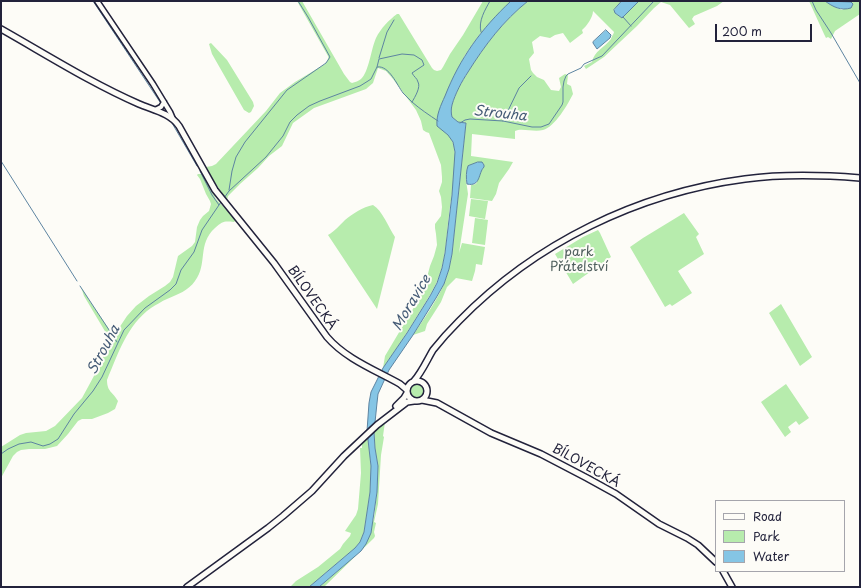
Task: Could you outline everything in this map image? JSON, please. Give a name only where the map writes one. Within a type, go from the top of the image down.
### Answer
[{"type":"main road","points":[[1,29],[99,84],[173,119]]},
{"type":"main road","name":"BÍLOVECKÁ","points":[[173,119],[179,126],[217,193],[275,264],[327,337],[342,351],[400,384],[409,387]]},
{"type":"main road","points":[[188,587],[283,516],[312,490],[361,439],[386,417],[404,398],[409,387],[442,339],[460,320],[484,297],[514,272],[539,255],[583,230],[618,213],[675,193],[708,185],[768,177],[800,176],[860,178]]},
{"type":"main road","points":[[409,387],[419,381],[424,383],[423,376],[426,364]]},
{"type":"main road","name":"BÍLOVECKÁ","points":[[424,383],[430,397],[437,404]]},
{"type":"main road","points":[[409,387],[409,398],[414,401]]},
{"type":"main road","points":[[422,400],[428,392]]},
{"type":"main road","name":"BÍLOVECKÁ","points":[[386,417],[407,402],[422,400],[437,404],[491,433],[541,454],[612,492],[659,524],[698,545],[715,561]]},
{"type":"main road","points":[[724,572],[732,587]]},
{"type":"street","points":[[97,1],[153,84],[173,119]]},
{"type":"street","points":[[154,110],[161,107],[164,102]]},
{"type":"green space","points":[[297,1],[302,1],[344,74],[352,83],[364,76],[376,38],[385,24],[397,14],[399,14],[432,68],[437,71],[441,70],[443,67],[483,1],[511,1],[480,34],[465,55],[450,84],[437,125],[452,140],[455,150],[454,179],[442,268],[430,295],[383,368],[385,356],[420,297],[425,285],[437,245],[435,224],[441,216],[442,207],[439,191],[442,182],[441,165],[429,133],[423,130],[416,110],[386,71],[378,68],[373,83],[366,89],[314,108],[293,123],[282,146],[269,156],[240,184],[228,196],[227,200],[206,167],[216,164],[266,111],[280,93],[325,64],[328,60],[328,56]]},
{"type":"green space","points":[[528,1],[622,1],[614,10],[615,13],[622,18],[639,1],[724,1],[717,6],[694,16],[692,19],[695,24],[689,28],[670,5],[661,2],[604,57],[586,69],[584,66],[592,62],[597,52],[609,42],[614,32],[593,11],[592,16],[582,30],[583,33],[570,43],[563,33],[550,38],[540,36],[532,42],[534,53],[529,59],[533,73],[537,77],[544,80],[551,90],[559,91],[561,87],[559,78],[565,74],[568,75],[567,84],[571,86],[573,94],[552,125],[543,130],[518,130],[515,131],[515,139],[472,134],[471,156],[513,162],[499,183],[492,201],[470,198],[471,185],[476,184],[484,164],[478,162],[467,169],[466,180],[468,194],[459,253],[462,243],[485,247],[482,265],[476,264],[472,281],[456,278],[447,287],[441,302],[427,324],[425,331],[413,335],[441,291],[447,276],[452,254],[466,123],[458,122],[452,117],[451,110],[453,101],[463,79],[488,43],[510,17]]},
{"type":"green space","points":[[809,1],[825,1],[842,10],[851,2],[845,3],[838,1],[860,1],[860,14],[835,31],[831,39],[828,37],[826,38]]},
{"type":"green space","points":[[211,43],[227,60],[253,102],[254,106],[251,112],[249,113],[244,110],[212,54],[209,44]]},
{"type":"green space","points":[[203,174],[216,199],[236,220],[234,222],[222,223],[210,234],[204,247],[201,268],[195,281],[182,292],[151,308],[129,331],[119,350],[107,380],[109,390],[118,401],[115,409],[92,419],[82,419],[78,421],[57,446],[45,449],[21,450],[17,452],[13,456],[1,478],[1,447],[20,435],[46,431],[55,426],[82,398],[102,361],[109,338],[84,296],[81,287],[111,332],[115,334],[136,306],[170,282],[173,277],[178,256],[195,242],[197,227],[203,216],[209,211],[211,204],[197,175]]},
{"type":"green space","points":[[471,199],[488,201],[485,219],[469,216]]},
{"type":"green space","points":[[373,205],[382,215],[395,237],[377,309],[328,235],[354,213],[365,207]]},
{"type":"green space","points":[[684,213],[699,234],[696,237],[704,254],[678,271],[692,293],[672,306],[670,304],[665,307],[630,247]]},
{"type":"green space","points":[[475,218],[488,220],[485,245],[472,243]]},
{"type":"green space","name":"park Přátelství","points":[[598,230],[611,257],[573,284],[555,254]]},
{"type":"green space","points":[[781,304],[812,357],[800,366],[769,313]]},
{"type":"green space","points":[[414,384],[420,384],[424,388],[424,394],[420,398],[414,398],[410,394],[410,388]]},
{"type":"green space","points":[[786,384],[809,418],[799,425],[796,421],[788,427],[791,432],[785,437],[761,402]]},
{"type":"green space","points":[[385,422],[378,504],[374,522],[376,523],[374,532],[375,536],[361,551],[374,518],[377,492],[378,466],[374,432]]},
{"type":"green space","points":[[368,438],[371,466],[370,492],[364,532],[360,542],[309,587],[290,587],[340,549],[350,536],[351,533],[345,531],[356,515],[358,509],[361,473],[360,448],[362,448],[362,443]]},
{"type":"green space","points":[[359,553],[324,587],[319,587]]},
{"type":"water","points":[[511,1],[528,1],[510,17],[474,62],[463,79],[452,105],[452,117],[458,122],[466,123],[452,254],[444,284],[413,335],[389,370],[378,394],[374,432],[378,466],[377,492],[371,533],[361,551],[319,587],[309,587],[355,548],[360,542],[364,532],[370,492],[371,466],[367,431],[371,392],[383,368],[407,333],[437,283],[445,253],[452,195],[455,152],[453,142],[448,135],[437,126],[438,114],[457,69],[472,45],[490,22]]},
{"type":"water","points":[[622,1],[639,1],[622,18],[615,13],[614,10]]},
{"type":"water","points":[[825,1],[851,2],[853,4],[851,8],[840,9]]},
{"type":"water","points":[[606,30],[611,35],[610,38],[597,49],[593,42]]},
{"type":"water","points":[[482,162],[484,167],[477,182],[467,184],[466,175],[468,166]]},
{"type":"waterway","name":"Strouha","points":[[93,1],[160,102]]},
{"type":"waterway","points":[[229,190],[236,157],[245,142],[287,90],[326,63],[330,57],[298,1]]},
{"type":"waterway","points":[[481,32],[481,20],[490,1]]},
{"type":"waterway","name":"Strouha","points":[[460,123],[470,119],[503,121],[532,127],[541,127],[549,124],[562,105],[563,87],[566,76],[581,68],[584,64],[602,56],[654,1]]},
{"type":"waterway","points":[[812,1],[860,83]]},
{"type":"waterway","points":[[623,17],[631,26]]},
{"type":"waterway","points":[[379,58],[387,32],[394,20]]},
{"type":"waterway","points":[[377,67],[379,59],[402,54],[414,55],[422,60],[424,65],[412,73],[419,84],[412,102]]},
{"type":"waterway","name":"Strouha","points":[[224,198],[229,191],[266,157],[283,136],[290,122],[297,115],[309,106],[360,86],[371,79],[377,67],[381,67],[389,72],[403,93],[421,110],[438,121]]},
{"type":"waterway","points":[[503,121],[519,88],[531,76]]},
{"type":"waterway","name":"Strouha","points":[[172,123],[197,166]]},
{"type":"waterway","points":[[1,161],[77,281]]},
{"type":"waterway","name":"Strouha","points":[[1,454],[19,444],[31,442],[43,446],[58,439],[74,414],[93,391],[102,377],[124,330],[145,308],[176,284],[181,270],[194,252],[202,230],[219,205],[212,195],[200,171]]},
{"type":"waterway","points":[[80,286],[117,342]]},
{"type":"water label","name":"Moravice","points":[[412,303]]}]
